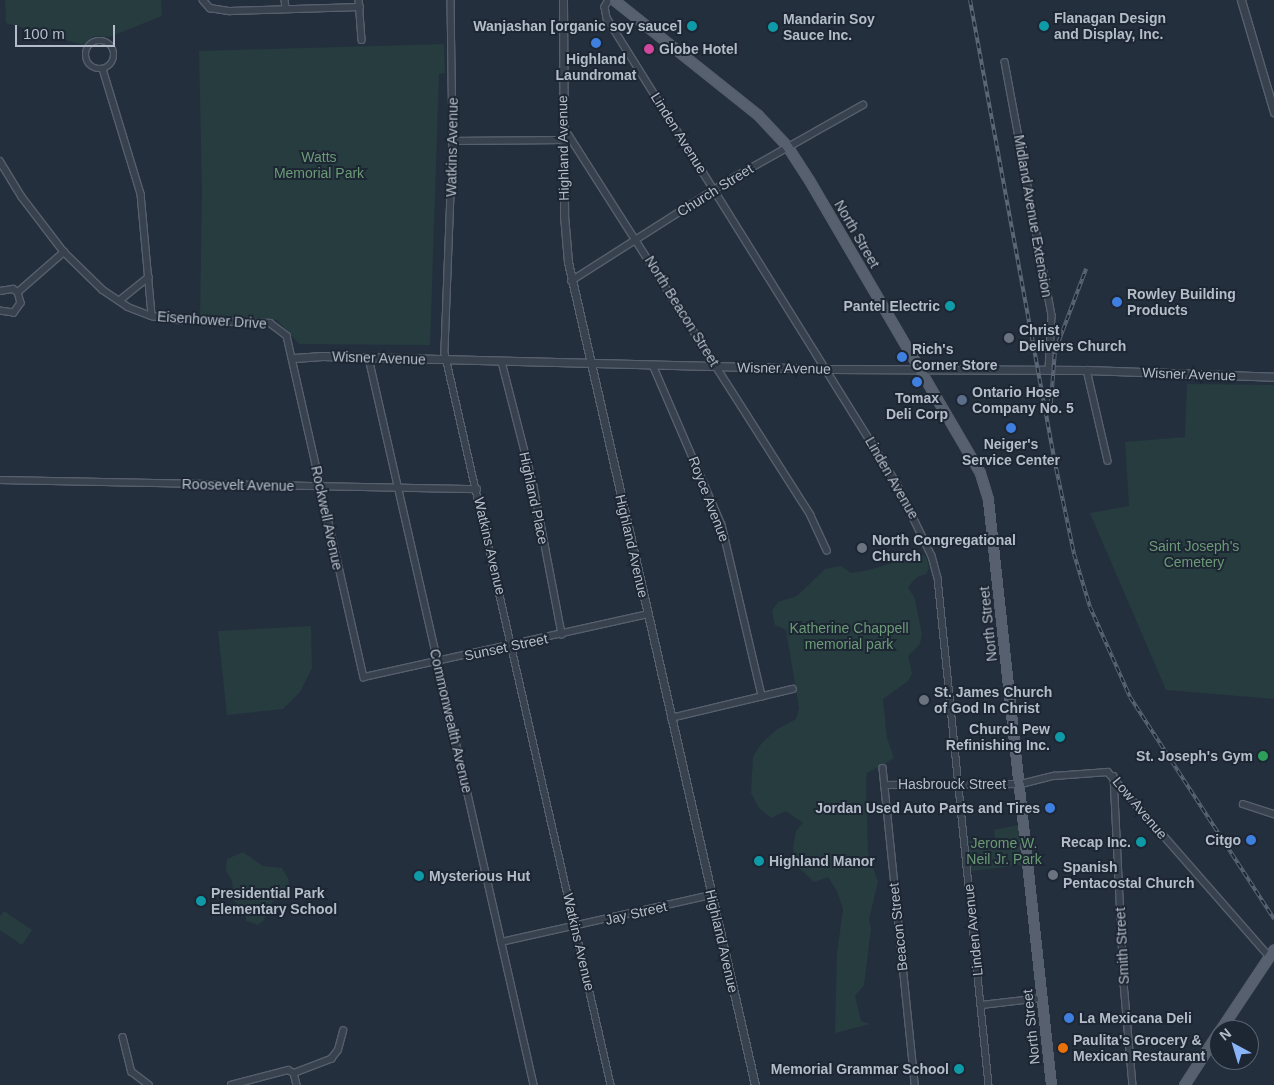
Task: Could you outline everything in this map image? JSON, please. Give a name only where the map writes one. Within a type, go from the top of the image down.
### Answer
[{"type":"main road","name":"North Street","points":[[614,0],[627,7],[758,115],[787,146],[920,368],[980,473],[985,488],[1021,784],[1051,1085]]},
{"type":"main road","points":[[1226,1020],[1272,952]]},
{"type":"main road","points":[[1189,1082],[1209,1048]]},
{"type":"street","points":[[203,0],[210,8],[230,11],[360,3],[362,40]]},
{"type":"street","points":[[285,0],[286,8]]},
{"type":"street","name":"Watkins Avenue","points":[[452,0],[453,141],[445,353],[611,1085]]},
{"type":"street","name":"Highland Avenue","points":[[563,0],[565,242],[571,281],[755,1085]]},
{"type":"street","name":"Linden Avenue","points":[[609,0],[604,14],[896,482],[932,556],[938,578],[957,782],[989,1085]]},
{"type":"street","points":[[1241,0],[1274,112]]},
{"type":"street","points":[[98,41],[107,43],[113,50],[113,60],[103,69],[90,66],[86,58],[87,49],[98,41]]},
{"type":"street","name":"Midland Avenue Extension","points":[[1005,62],[1052,316],[1049,370]]},
{"type":"street","points":[[103,69],[142,194],[152,316]]},
{"type":"street","name":"Church Street","points":[[571,281],[787,146],[863,105]]},
{"type":"street","name":"North Beacon Street","points":[[563,126],[637,239],[811,516],[827,550]]},
{"type":"street","points":[[453,141],[564,140]]},
{"type":"street","name":"Eisenhower Drive","points":[[0,161],[22,196],[64,252],[88,277],[119,301],[152,316],[270,323],[287,336],[294,358]]},
{"type":"street","points":[[18,292],[64,252]]},
{"type":"street","points":[[119,301],[149,277]]},
{"type":"street","points":[[0,291],[9,288],[18,292],[22,303],[18,311],[10,314],[0,311]]},
{"type":"street","name":"Wisner Avenue","points":[[294,358],[369,358],[826,369],[1087,370],[1274,377]]},
{"type":"street","name":"Rockwell Avenue","points":[[294,358],[320,487],[364,677]]},
{"type":"street","name":"Commonwealth Avenue","points":[[369,358],[534,1085]]},
{"type":"street","name":"Highland Place","points":[[502,362],[534,487],[562,634]]},
{"type":"street","name":"Royce Avenue","points":[[653,365],[722,525],[762,696]]},
{"type":"street","points":[[1087,370],[1108,461]]},
{"type":"street","name":"Roosevelt Avenue","points":[[0,480],[477,489]]},
{"type":"street","name":"Sunset Street","points":[[364,677],[648,614]]},
{"type":"street","points":[[671,718],[793,689]]},
{"type":"street","name":"Beacon Street","points":[[882,768],[915,1085]]},
{"type":"street","name":"Low Avenue","points":[[1021,784],[1100,771],[1114,776],[1185,863],[1272,952]]},
{"type":"street","name":"Smith Street","points":[[1114,776],[1124,983],[1133,1085]]},
{"type":"street","name":"Hasbrouck Street","points":[[884,785],[957,782],[1021,784]]},
{"type":"street","points":[[1243,804],[1274,814]]},
{"type":"street","name":"Jay Street","points":[[501,942],[576,927],[712,895]]},
{"type":"street","points":[[982,1005],[1042,998]]},
{"type":"street","points":[[294,1074],[330,1059],[338,1050],[343,1031]]},
{"type":"street","points":[[123,1037],[132,1072],[148,1085]]},
{"type":"street","points":[[231,1085],[288,1070],[294,1074],[297,1085]]},
{"type":"green space","points":[[5,0],[161,0],[162,16],[109,37],[94,36],[83,45],[6,23]]},
{"type":"green space","name":"Watts Memorial Park","points":[[444,44],[445,73],[439,74],[430,345],[299,344],[277,320],[200,316],[202,192],[199,51]]},
{"type":"green space","name":"Saint Joseph's Cemetery","points":[[1187,384],[1274,385],[1274,699],[1166,690],[1090,513],[1129,506],[1125,442],[1185,437]]},
{"type":"green space","name":"Katherine Chappell memorial park","points":[[910,551],[921,552],[927,559],[929,568],[926,574],[917,577],[908,587],[915,599],[922,634],[920,644],[908,656],[912,673],[908,681],[883,699],[887,738],[894,758],[867,773],[866,784],[868,853],[878,882],[869,919],[871,929],[864,985],[855,996],[861,1021],[870,1024],[835,1033],[837,953],[843,909],[837,891],[828,877],[814,882],[797,866],[793,848],[796,831],[803,823],[786,811],[771,818],[759,808],[751,793],[753,757],[761,744],[776,730],[796,719],[799,708],[786,630],[775,625],[772,611],[778,602],[797,596],[825,569],[841,566],[851,573],[869,570],[896,562]]},
{"type":"green space","points":[[311,626],[312,668],[300,692],[283,709],[227,715],[218,631]]},
{"type":"green space","name":"Jerome W. Neil Jr. Park","points":[[1018,825],[1022,865],[971,871],[967,841],[995,838],[994,830]]},
{"type":"green space","points":[[243,852],[263,866],[282,868],[289,880],[288,890],[272,902],[264,920],[258,925],[246,921],[245,905],[243,909],[234,901],[232,881],[226,871],[227,859]]},
{"type":"green space","points":[[4,911],[32,930],[22,945],[0,930],[0,916]]},
{"type":"railway","points":[[970,0],[1054,458],[1074,554],[1090,607],[1130,697],[1274,919]]},
{"type":"railway","points":[[1050,414],[1055,351],[1086,269]]},
{"type":"place","name":"Wanjashan [organic soy sauce]","points":[[692,26]]},
{"type":"place","name":"Flanagan Design and Display, Inc.","points":[[1044,26]]},
{"type":"place","name":"Mandarin Soy Sauce Inc.","points":[[773,27]]},
{"type":"place","name":"Highland Laundromat","points":[[596,43]]},
{"type":"place","name":"Globe Hotel","points":[[649,49]]},
{"type":"place","name":"Rowley Building Products","points":[[1117,302]]},
{"type":"place","name":"Pantel Electric","points":[[950,306]]},
{"type":"place","name":"Christ Delivers Church","points":[[1009,338]]},
{"type":"place","name":"Rich's Corner Store","points":[[902,357]]},
{"type":"place","name":"Tomax Deli Corp","points":[[917,382]]},
{"type":"place","name":"Ontario Hose Company No. 5","points":[[962,400]]},
{"type":"place","name":"Neiger's Service Center","points":[[1011,428]]},
{"type":"place","name":"North Congregational Church","points":[[862,548]]},
{"type":"place","name":"St. James Church of God In Christ","points":[[924,700]]},
{"type":"place","name":"Church Pew Refinishing Inc.","points":[[1060,737]]},
{"type":"place","name":"St. Joseph's Gym","points":[[1263,756]]},
{"type":"place","name":"Jordan Used Auto Parts and Tires","points":[[1050,808]]},
{"type":"place","name":"Citgo","points":[[1251,840]]},
{"type":"place","name":"Recap Inc.","points":[[1141,842]]},
{"type":"place","name":"Highland Manor","points":[[759,861]]},
{"type":"place","name":"Spanish Pentacostal Church","points":[[1053,875]]},
{"type":"place","name":"Mysterious Hut","points":[[419,876]]},
{"type":"place","name":"Presidential Park Elementary School","points":[[201,901]]},
{"type":"place","name":"La Mexicana Deli","points":[[1069,1018]]},
{"type":"place","name":"Paulita's Grocery & Mexican Restaurant","points":[[1063,1048]]},
{"type":"place","name":"Memorial Grammar School","points":[[959,1069]]}]
